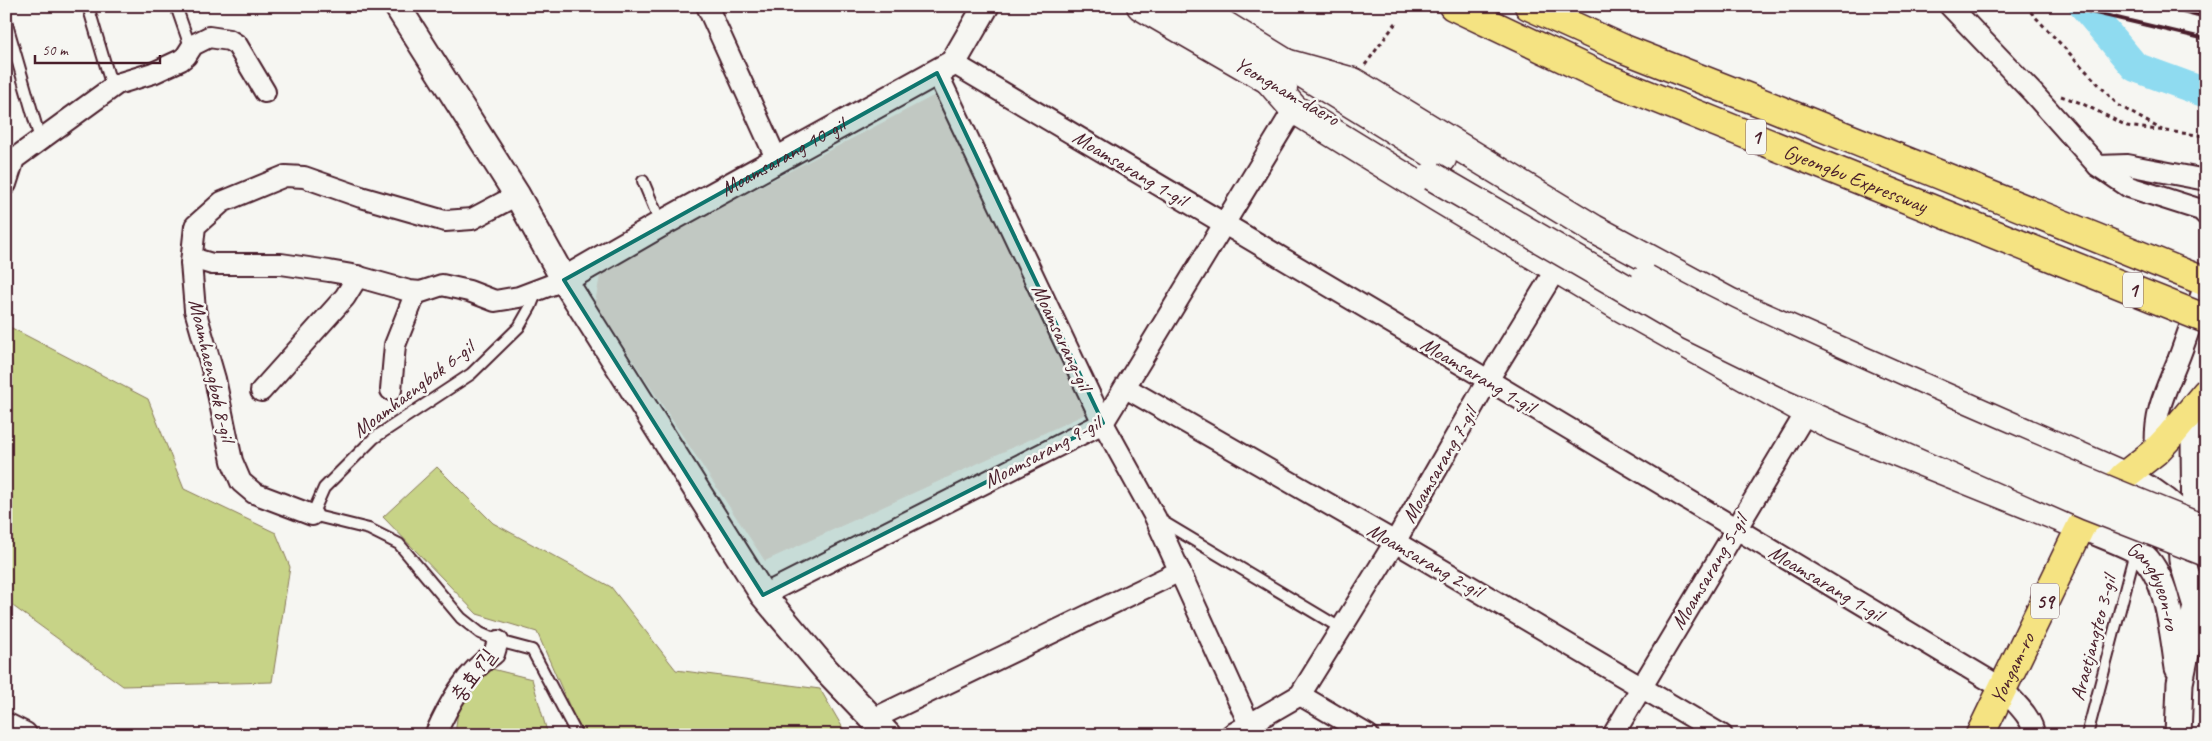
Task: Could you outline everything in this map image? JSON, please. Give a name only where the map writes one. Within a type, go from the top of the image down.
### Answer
[{"type":"main road","name":"Yeongnam-daero","points":[[1141,6],[1276,71],[1437,168]]},
{"type":"main road","name":"Yeongnam-daero","points":[[1193,6],[1276,71]]},
{"type":"main road","name":"Gyeongbu Expressway","points":[[1453,6],[1601,76],[2206,319]]},
{"type":"main road","name":"Gyeongbu Expressway","points":[[1529,6],[1624,49],[2206,282]]},
{"type":"main road","points":[[1276,71],[1353,82],[1594,229],[1729,302],[2124,476]]},
{"type":"main road","points":[[1276,71],[1294,109],[1556,269],[1833,426],[2081,526]]},
{"type":"main road","points":[[1437,168],[1706,311],[1969,432],[2096,487],[2206,530]]},
{"type":"main road","points":[[1437,168],[1690,326],[1790,375],[2088,506],[2206,552]]},
{"type":"main road","name":"59","points":[[2124,476],[2156,451],[2206,393]]},
{"type":"main road","name":"Yongam-ro","points":[[1980,735],[2081,526],[2124,476]]},
{"type":"street","points":[[397,6],[517,195],[564,280],[764,595],[827,671],[881,727],[1180,571]]},
{"type":"street","points":[[707,6],[777,160]]},
{"type":"street","points":[[1950,6],[2033,93],[2098,166],[2129,187],[2202,210],[2206,215]]},
{"type":"street","points":[[945,68],[980,8]]},
{"type":"street","points":[[6,184],[14,159],[40,139],[112,87],[153,74],[181,60],[193,45],[209,37],[229,40],[237,45],[266,92]]},
{"type":"street","name":"Moamsarang 10-gil","points":[[564,280],[661,224],[945,68]]},
{"type":"street","name":"Moamsarang 1-gil","points":[[945,68],[1224,224],[2002,688],[2026,717],[2034,730],[2034,735]]},
{"type":"street","name":"Moamsarang-gil","points":[[945,68],[1103,423],[1155,517],[1252,730]]},
{"type":"street","name":"Moamsarang 9-gil","points":[[764,595],[1103,423],[1294,109]]},
{"type":"street","points":[[2098,166],[2127,165],[2206,180]]},
{"type":"street","name":"Moamhaengbok 8-gil","points":[[312,514],[254,493],[241,482],[232,460],[215,379],[195,310],[192,258],[196,226],[222,202],[285,176],[304,176],[361,198],[445,221],[472,219],[517,195]]},
{"type":"street","points":[[192,258],[212,264],[281,264],[358,276],[386,286],[416,292],[442,286],[469,291],[495,301],[519,297],[564,280]]},
{"type":"street","name":"Moamsarang 7-gil","points":[[1231,735],[1252,730],[1300,695],[1395,542],[1488,380],[1556,269]]},
{"type":"street","points":[[261,391],[345,297],[358,276]]},
{"type":"street","points":[[2156,451],[2155,434],[2162,396],[2180,355],[2206,282]]},
{"type":"street","points":[[391,390],[395,344],[416,292]]},
{"type":"street","name":"Moamsarang 2-gil","points":[[1126,388],[1395,542],[1722,735]]},
{"type":"street","name":"Moamsarang 5-gil","points":[[1613,735],[1640,686],[1807,411]]},
{"type":"street","points":[[2196,606],[2194,440],[2206,411]]},
{"type":"street","name":"Gangbyeon-ro","points":[[2124,476],[2145,485],[2164,497],[2179,512],[2182,560],[2196,606],[2180,683],[2178,735]]},
{"type":"street","name":"Gangbyeon-ro","points":[[2081,526],[2135,550],[2153,568],[2165,595],[2180,683]]},
{"type":"street","name":"충효9길","points":[[435,735],[446,712],[480,663],[494,654],[498,641]]},
{"type":"street","points":[[1300,695],[1368,735]]},
{"type":"street","points":[[6,726],[24,735]]},
{"type":"lane","points":[[88,6],[112,87]]},
{"type":"lane","points":[[176,6],[191,49]]},
{"type":"lane","points":[[6,21],[40,139]]},
{"type":"lane","points":[[643,181],[661,224]]},
{"type":"lane","name":"Moamhaengbok 6-gil","points":[[312,514],[324,488],[374,438],[471,374],[519,327],[538,290]]},
{"type":"lane","points":[[312,514],[369,529],[399,544],[461,618],[480,633],[498,641],[532,650],[576,735]]},
{"type":"lane","points":[[1155,517],[1342,629]]},
{"type":"lane","name":"Araetjangteo 3-gil","points":[[2087,735],[2135,550]]},
{"type":"path","points":[[2025,6],[2118,105],[2162,130]]},
{"type":"path","points":[[1353,82],[1398,20]]},
{"type":"path","points":[[2033,93],[2046,91],[2080,103],[2127,126],[2206,136]]},
{"type":"highlighted area","points":[[937,73],[1103,423],[763,595],[564,280]]},
{"type":"shaded area","points":[[935,95],[1090,412],[765,561],[595,303],[601,270]]},
{"type":"green space","points":[[6,325],[148,399],[184,489],[276,533],[290,567],[272,682],[123,686],[6,601]]},
{"type":"green space","points":[[437,467],[493,523],[611,587],[676,670],[820,689],[847,735],[582,735],[537,632],[477,614],[383,517]]},
{"type":"green space","points":[[484,667],[532,679],[548,735],[455,735],[459,702]]},
{"type":"waterway","points":[[2084,6],[2135,67],[2206,93]]},
{"type":"railway","points":[[2066,6],[2206,39]]},
{"type":"railway","points":[[2163,6],[2206,17]]}]
